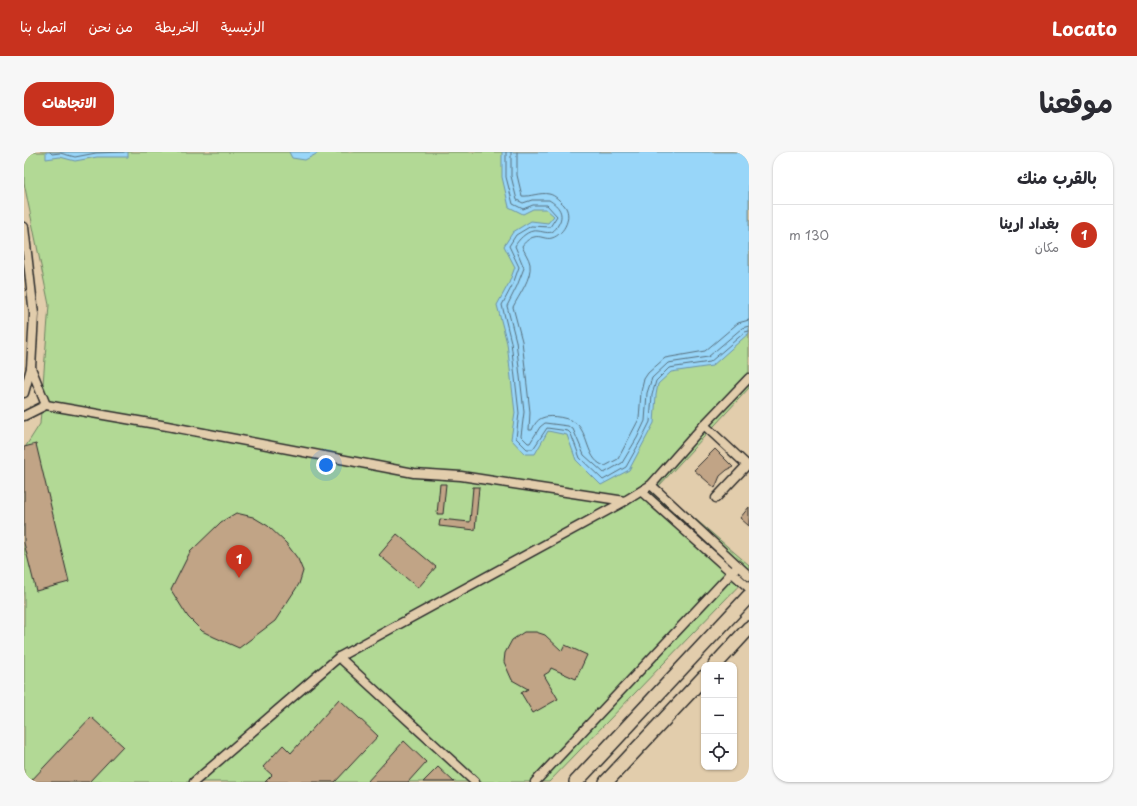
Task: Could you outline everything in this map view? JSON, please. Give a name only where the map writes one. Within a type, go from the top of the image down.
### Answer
[{"type":"main road","points":[[576,782],[749,596]]},
{"type":"main road","points":[[718,662],[749,628]]},
{"type":"main road","points":[[606,782],[701,680]]},
{"type":"street","points":[[24,226],[34,314],[32,368],[24,393]]},
{"type":"street","points":[[32,368],[46,405]]},
{"type":"street","points":[[194,782],[339,657],[642,492],[651,485],[704,425],[749,378]]},
{"type":"street","points":[[24,416],[46,405],[414,473],[461,476],[625,501]]},
{"type":"street","points":[[704,425],[748,466],[716,498]]},
{"type":"street","points":[[651,485],[749,576]]},
{"type":"street","points":[[642,492],[749,588]]},
{"type":"street","points":[[536,782],[738,566]]},
{"type":"street","points":[[339,657],[475,782]]},
{"type":"green space","points":[[24,152],[749,152],[749,388],[658,487],[749,565],[749,575],[549,782],[24,782],[24,449],[40,424],[49,305],[24,183]]},
{"type":"water","points":[[46,152],[128,152],[128,157],[97,157],[75,161],[60,157],[46,159]]},
{"type":"water","points":[[289,152],[320,152],[305,160],[292,158]]},
{"type":"water","points":[[502,152],[749,152],[749,333],[712,366],[671,372],[658,384],[654,423],[629,470],[601,485],[576,460],[567,435],[548,431],[535,454],[525,454],[511,439],[515,413],[507,343],[497,305],[509,283],[515,267],[504,246],[513,232],[531,221],[548,223],[554,216],[546,209],[533,209],[523,214],[509,207],[502,177]]},
{"type":"building","points":[[36,444],[69,582],[36,591],[24,543],[24,447]]},
{"type":"building","points":[[715,449],[733,467],[720,476],[715,488],[694,470]]},
{"type":"building","points":[[440,484],[446,484],[443,514],[437,514]]},
{"type":"building","points":[[473,487],[479,487],[475,530],[439,526],[440,519],[470,522]]},
{"type":"building","points":[[749,507],[749,526],[740,518]]},
{"type":"building","points":[[236,513],[253,517],[268,526],[286,543],[298,559],[303,571],[299,584],[275,621],[239,648],[202,631],[188,617],[171,590],[190,552],[221,522]]},
{"type":"building","points":[[397,534],[436,567],[418,588],[379,555]]},
{"type":"building","points":[[524,632],[536,632],[545,635],[562,651],[565,645],[587,655],[576,679],[551,668],[549,672],[544,675],[558,699],[533,713],[521,693],[528,689],[512,680],[504,662],[505,653],[512,640]]},
{"type":"building","points":[[339,699],[378,736],[335,782],[265,782],[272,775],[263,767],[283,745],[291,753]]},
{"type":"building","points":[[91,717],[123,746],[89,782],[30,782]]},
{"type":"building","points":[[404,741],[426,762],[408,782],[367,782]]},
{"type":"building","points":[[438,767],[454,782],[423,782]]},
{"type":"place","name":"بغداد ارينا","points":[[239,578]]}]
